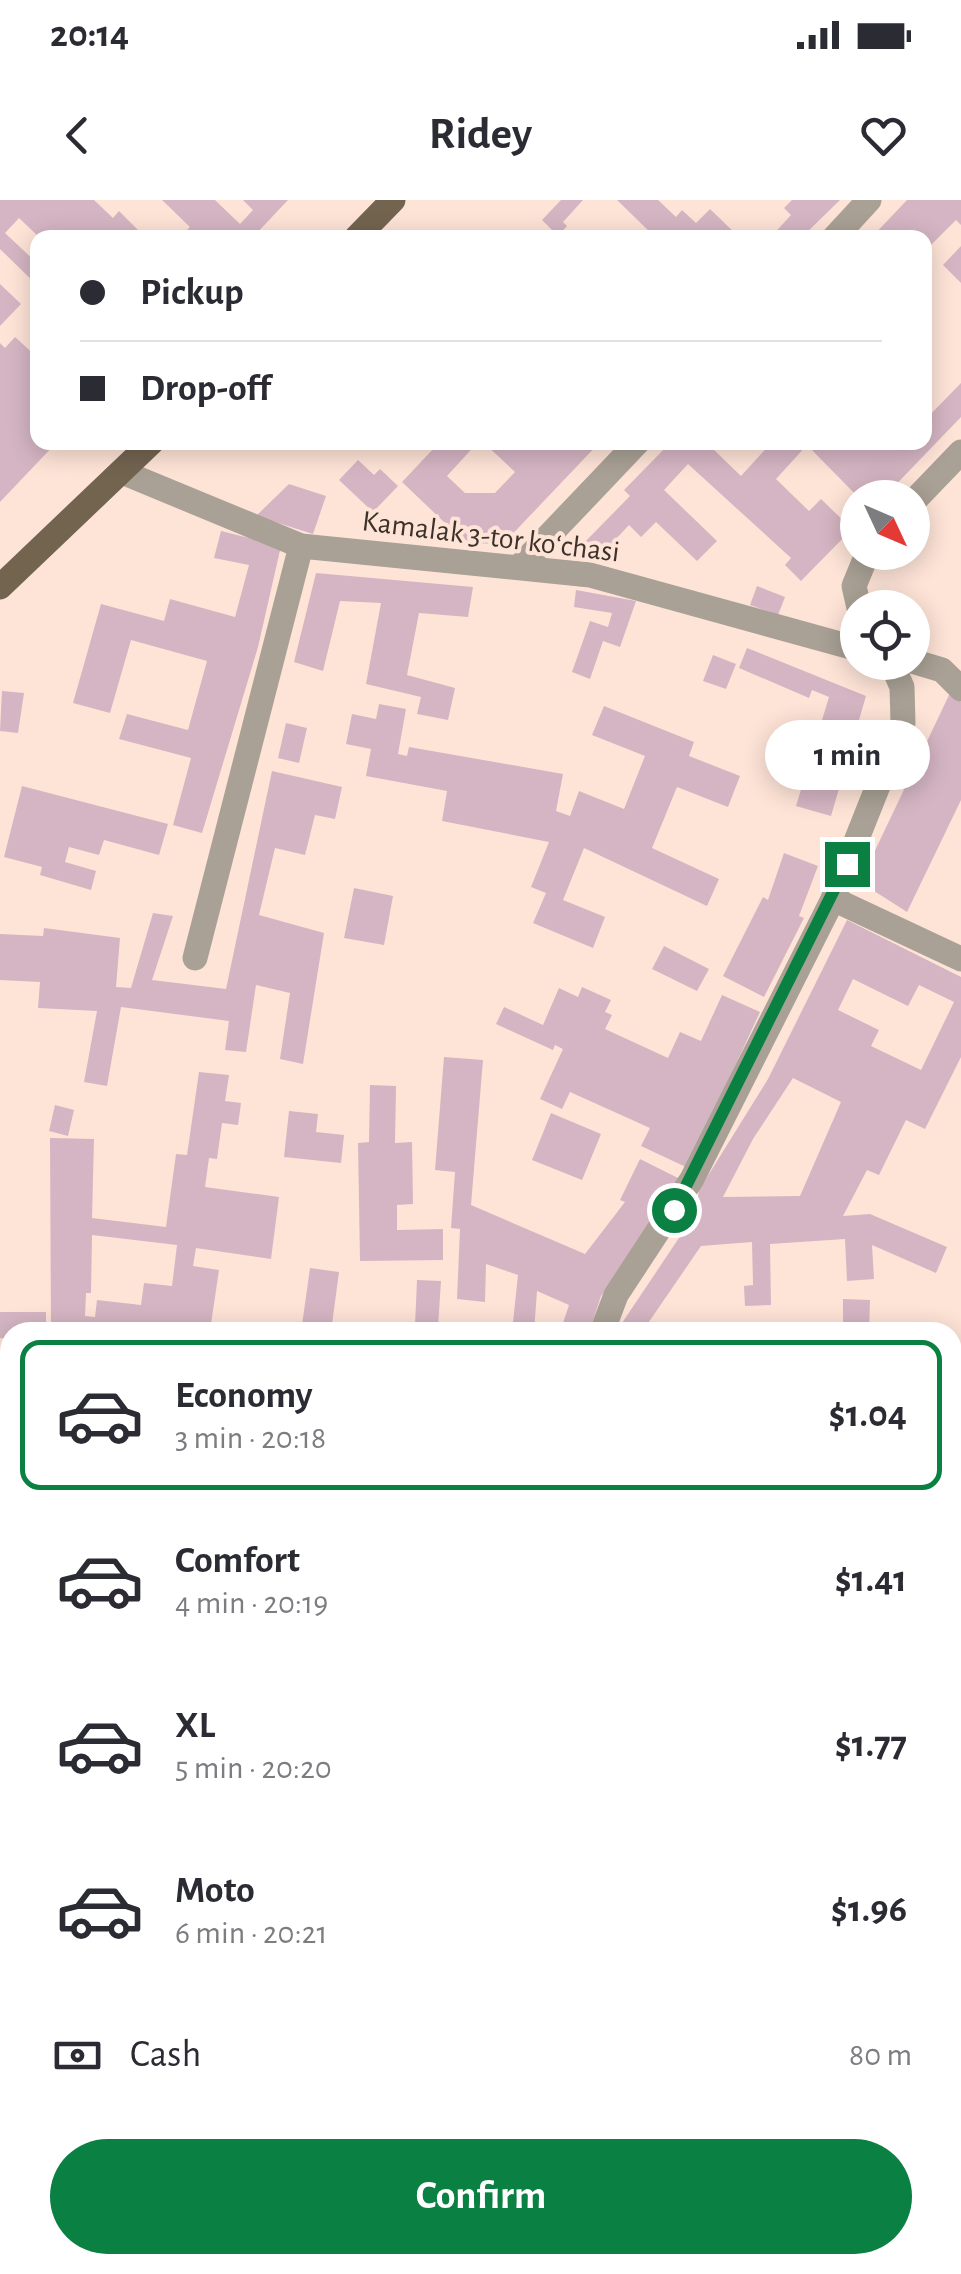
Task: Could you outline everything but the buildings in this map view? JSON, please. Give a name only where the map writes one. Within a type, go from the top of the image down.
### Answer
[{"type":"main road","points":[[364,230],[393,200]]},
{"type":"main road","points":[[0,587],[144,450]]},
{"type":"street","points":[[842,230],[870,200]]},
{"type":"street","points":[[519,567],[630,450]]},
{"type":"street","points":[[930,484],[961,452]]},
{"type":"street","name":"Kamalak 3-tor koʻchasi","points":[[122,472],[302,546],[590,575],[840,644]]},
{"type":"street","points":[[195,958],[302,546]]},
{"type":"street","points":[[930,666],[942,670],[961,689]]},
{"type":"street","points":[[606,1322],[616,1295],[692,1179],[833,899],[903,723],[899,680]]},
{"type":"street","points":[[833,899],[961,960]]},
{"type":"route","points":[[674,1210],[798,969],[847,864]]}]
